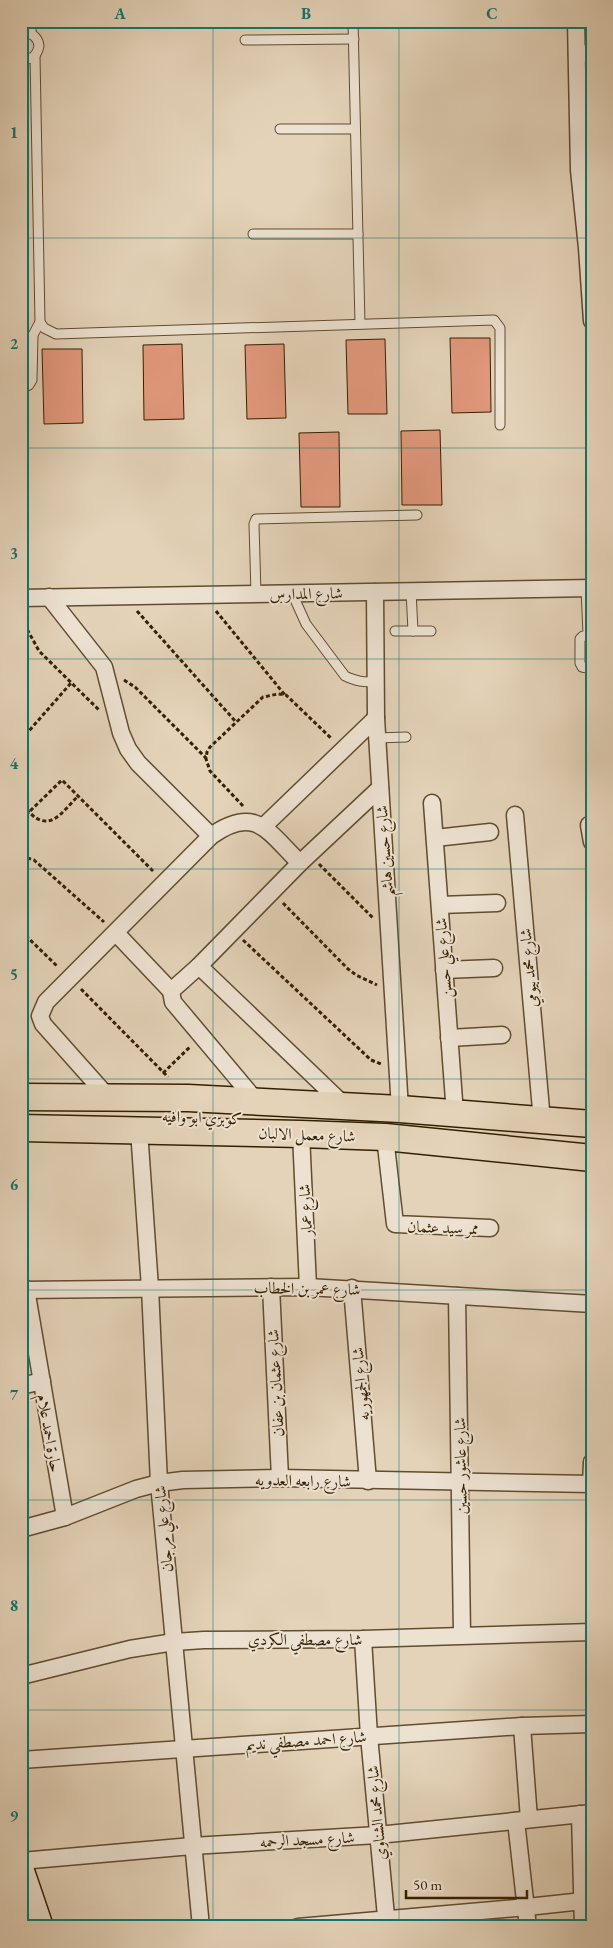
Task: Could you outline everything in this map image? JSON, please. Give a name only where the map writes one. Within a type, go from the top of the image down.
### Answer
[{"type":"main road","name":"شارع معمل الالبان","points":[[21,1098],[108,1096],[188,1098],[400,1109],[542,1122],[592,1124]]},
{"type":"main road","name":"كوبري ابو وافيه","points":[[21,1114],[121,1114],[326,1122],[592,1143]]},
{"type":"main road","name":"شارع معمل الالبان","points":[[21,1128],[384,1137],[592,1158]]},
{"type":"street","points":[[576,21],[584,53],[585,170],[592,321]]},
{"type":"street","name":"شارع المدارس","points":[[21,598],[589,588]]},
{"type":"street","name":"شارع حسين هاشم","points":[[375,592],[376,718],[400,1109]]},
{"type":"street","points":[[48,597],[104,667],[121,733],[128,749],[138,763],[211,836]]},
{"type":"street","points":[[263,826],[376,718]]},
{"type":"street","points":[[171,991],[199,966],[305,859],[380,788]]},
{"type":"street","name":"شارع علي حسن","points":[[432,803],[455,1114]]},
{"type":"street","name":"شارع محمد بيومي","points":[[514,815],[542,1122]]},
{"type":"street","points":[[108,1096],[43,1024],[40,1016],[46,1002],[211,836],[227,825],[239,821],[250,821],[263,826],[305,859]]},
{"type":"street","points":[[589,825],[592,842]]},
{"type":"street","points":[[435,838],[490,832]]},
{"type":"street","points":[[440,905],[497,903]]},
{"type":"street","points":[[116,932],[171,991],[173,1002],[202,1034],[257,1102]]},
{"type":"street","points":[[199,966],[345,1106]]},
{"type":"street","points":[[444,970],[494,968]]},
{"type":"street","points":[[449,1038],[502,1035]]},
{"type":"street","name":"شارع علي مرجان","points":[[139,1130],[150,1288],[159,1483],[185,1748],[200,1927]]},
{"type":"street","name":"شارع عمار","points":[[301,1134],[308,1287]]},
{"type":"street","name":"ممر سيد عثمان","points":[[384,1137],[395,1224],[490,1228]]},
{"type":"street","name":"شارع عثمان بن عفان","points":[[271,1287],[280,1478]]},
{"type":"street","name":"شارع عمر بن الخطاب","points":[[24,1290],[352,1288],[592,1304]]},
{"type":"street","name":"شارع الجمهوريه","points":[[352,1288],[368,1480]]},
{"type":"street","name":"حارة احمد علام","points":[[24,1290],[42,1381],[65,1517]]},
{"type":"street","name":"شارع عاشور حسين","points":[[457,1296],[462,1635]]},
{"type":"street","points":[[21,1386],[42,1381]]},
{"type":"street","points":[[592,1462],[592,1484]]},
{"type":"street","name":"شارع رابعه العدويه","points":[[21,1529],[65,1517],[136,1489],[159,1483],[183,1480],[280,1478],[592,1484]]},
{"type":"street","name":"شارع مصطفي الكردي","points":[[21,1676],[130,1649],[174,1642],[204,1640],[363,1639],[592,1632]]},
{"type":"street","name":"شارع محمد الشناوي","points":[[363,1639],[369,1736],[387,1923]]},
{"type":"street","name":"شارع احمد مصطفي نديم","points":[[21,1760],[522,1726],[592,1724]]},
{"type":"street","points":[[522,1726],[522,1820],[528,1927]]},
{"type":"street","points":[[583,1927],[586,1813]]},
{"type":"street","name":"شارع مسجد الرحمه","points":[[21,1861],[192,1846],[378,1835],[586,1813]]},
{"type":"street","points":[[21,1865],[42,1927]]},
{"type":"street","points":[[298,1927],[387,1923],[583,1900]]},
{"type":"lane","points":[[31,21],[31,34]]},
{"type":"lane","points":[[353,21],[360,324]]},
{"type":"lane","points":[[21,34],[36,36],[40,46],[35,56],[40,322],[33,335],[32,380],[29,385],[21,389]]},
{"type":"lane","points":[[245,40],[354,39]]},
{"type":"lane","points":[[21,58],[30,59],[35,56]]},
{"type":"lane","points":[[280,129],[355,128]]},
{"type":"lane","points":[[253,234],[358,234]]},
{"type":"lane","points":[[40,322],[44,328],[56,334],[494,320],[500,328],[500,424]]},
{"type":"lane","points":[[256,594],[254,524],[256,519],[417,515]]},
{"type":"lane","points":[[589,588],[590,635],[580,639],[580,663],[582,667],[592,669]]},
{"type":"lane","points":[[411,591],[412,631]]},
{"type":"lane","points":[[292,593],[306,624],[345,676],[360,682],[376,681]]},
{"type":"lane","points":[[395,631],[431,631]]},
{"type":"lane","points":[[377,738],[406,737]]},
{"type":"path","points":[[203,595],[286,695],[343,750]]},
{"type":"path","points":[[124,596],[236,722]]},
{"type":"path","points":[[21,618],[39,651],[121,733]]},
{"type":"path","points":[[104,667],[135,687],[206,759],[210,771],[263,826]]},
{"type":"path","points":[[21,740],[71,683]]},
{"type":"path","points":[[206,759],[210,747],[262,697],[278,694],[286,695]]},
{"type":"path","points":[[21,818],[60,781],[64,782],[165,883]]},
{"type":"path","points":[[21,804],[36,819],[42,821],[52,820],[78,796]]},
{"type":"path","points":[[21,856],[34,860],[116,932]]},
{"type":"path","points":[[305,859],[389,935]]},
{"type":"path","points":[[272,892],[356,976],[393,992]]},
{"type":"path","points":[[233,930],[371,1060],[398,1072]]},
{"type":"path","points":[[21,931],[188,1098]]},
{"type":"path","points":[[163,1073],[202,1034]]},
{"type":"building","points":[[450,338],[490,338],[491,412],[452,413]]},
{"type":"building","points":[[385,339],[387,414],[348,414],[346,340]]},
{"type":"building","points":[[182,344],[184,419],[144,420],[143,345]]},
{"type":"building","points":[[284,344],[286,418],[247,419],[245,345]]},
{"type":"building","points":[[42,349],[82,349],[83,423],[44,424]]},
{"type":"building","points":[[440,430],[442,505],[402,505],[401,431]]},
{"type":"building","points":[[339,432],[340,507],[301,507],[299,433]]}]
